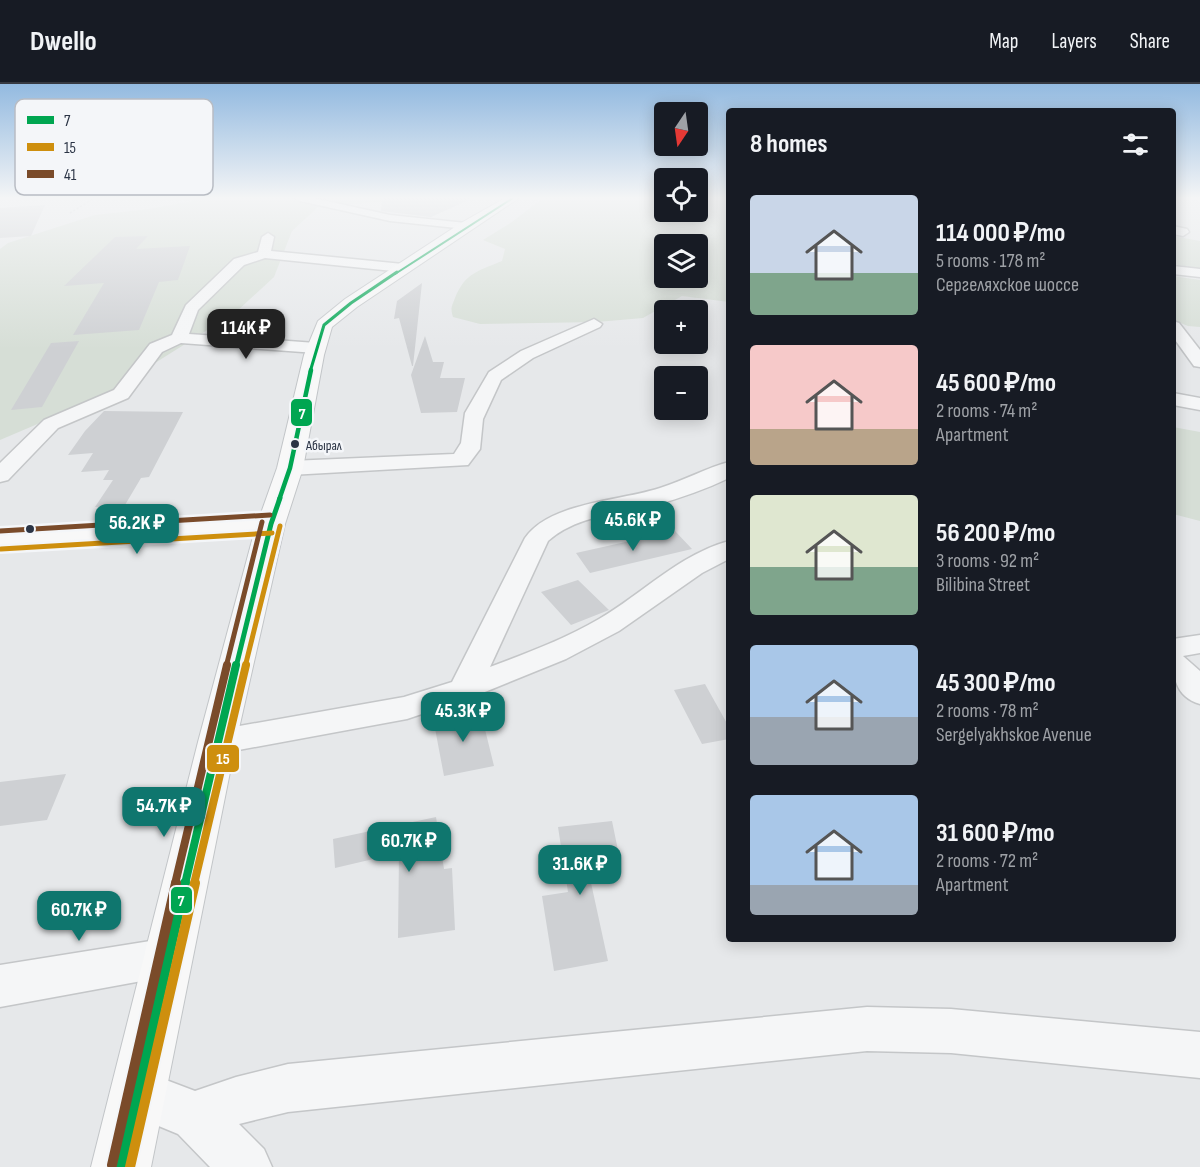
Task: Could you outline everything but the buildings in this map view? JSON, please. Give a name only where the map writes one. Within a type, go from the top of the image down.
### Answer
[{"type":"main road","points":[[121,1167],[217,742],[271,524],[290,468],[316,348],[324,325],[351,303],[432,249]]},
{"type":"main road","points":[[0,540],[271,524]]},
{"type":"street","points":[[179,338],[192,308],[239,262],[260,249]]},
{"type":"street","points":[[287,249],[403,268]]},
{"type":"street","points":[[1176,270],[1200,273]]},
{"type":"street","points":[[363,279],[384,281]]},
{"type":"street","points":[[290,468],[460,460],[466,455],[472,442],[474,415],[495,376],[514,362],[594,324]]},
{"type":"street","points":[[1176,330],[1200,334]]},
{"type":"street","points":[[1176,331],[1200,362]]},
{"type":"street","points":[[0,475],[51,424],[121,394],[156,348],[179,338],[316,348]]},
{"type":"street","points":[[1176,400],[1200,404]]},
{"type":"street","points":[[464,689],[537,538],[545,529],[572,517],[680,490],[726,470]]},
{"type":"street","points":[[217,742],[325,725],[407,708],[464,689],[556,652],[609,625],[693,567],[726,550]]},
{"type":"street","points":[[1176,648],[1200,644]]},
{"type":"street","points":[[1176,666],[1191,680],[1200,693]]},
{"type":"street","points":[[0,986],[169,957]]},
{"type":"street","points":[[195,1116],[236,1101],[288,1088],[867,1029],[951,1031],[1200,1055]]},
{"type":"street","points":[[137,1093],[195,1116],[246,1167]]},
{"type":"shaded area","points":[[0,249],[285,249],[274,277],[236,312],[101,397],[0,440]]},
{"type":"shaded area","points":[[504,249],[654,249],[654,288],[708,288],[708,249],[726,249],[726,302],[682,296],[675,300],[654,300],[654,312],[643,318],[597,322],[480,324],[453,317],[452,305],[463,283],[473,274],[502,261]]},
{"type":"shaded area","points":[[1176,249],[1200,249],[1200,269],[1176,265]]},
{"type":"shaded area","points":[[1176,276],[1200,280],[1200,327],[1188,326],[1176,321]]},
{"type":"shaded area","points":[[1176,428],[1200,432],[1200,521],[1176,515]]},
{"type":"transit line","name":"7","points":[[121,1167],[217,742],[271,524],[290,468],[314,355],[324,325],[351,303],[432,249]]},
{"type":"transit line","name":"41","points":[[0,531],[270,515]]},
{"type":"transit line","name":"41","points":[[112,1165],[208,740],[262,522]]},
{"type":"transit line","name":"15","points":[[130,1167],[226,744],[280,526]]},
{"type":"transit line","name":"15","points":[[1,549],[272,533]]},
{"type":"place","name":"Абырал","points":[[295,444]]}]
